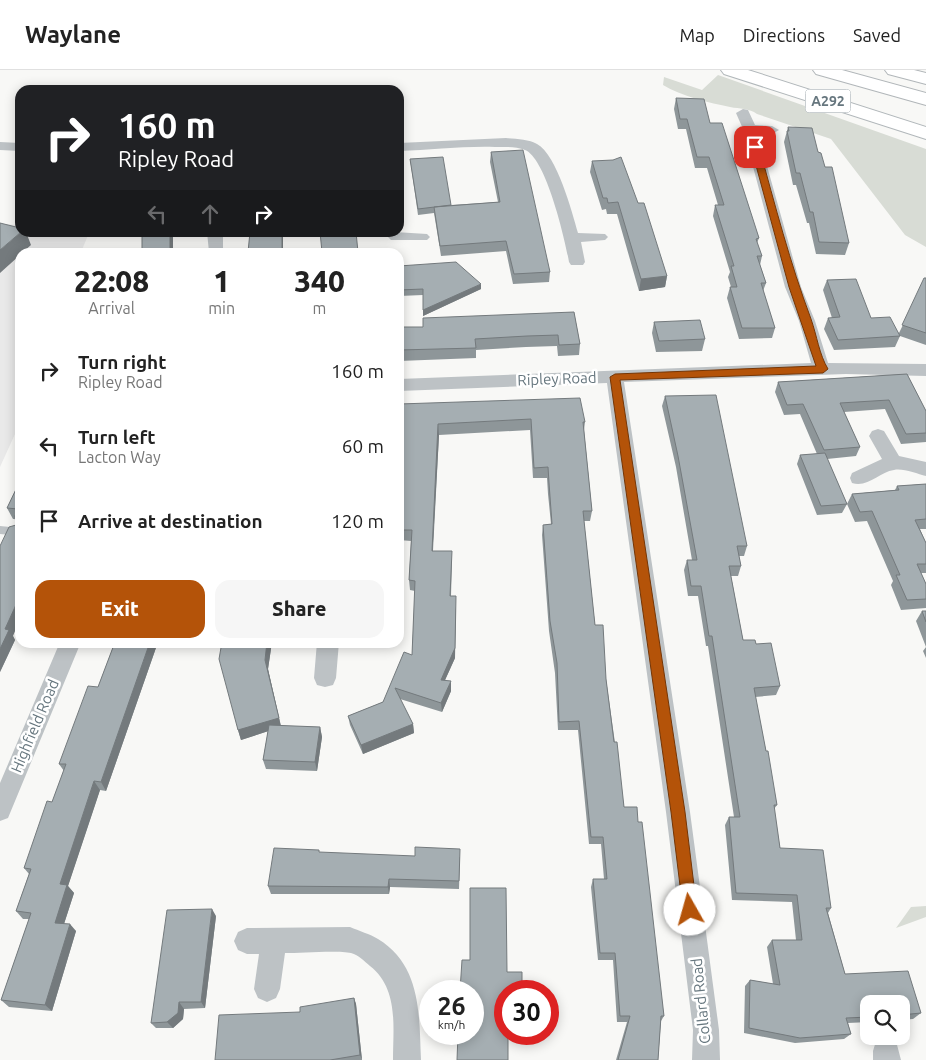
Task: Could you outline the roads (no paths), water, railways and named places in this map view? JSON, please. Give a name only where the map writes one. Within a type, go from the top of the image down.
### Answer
[{"type":"main road","name":"A292","points":[[730,70],[926,133]]},
{"type":"main road","points":[[822,70],[926,99]]},
{"type":"main road","points":[[894,70],[926,79]]},
{"type":"street","points":[[743,113],[750,129],[793,287],[807,321],[818,360],[823,369]]},
{"type":"street","points":[[750,129],[772,130]]},
{"type":"street","points":[[404,148],[511,142],[532,147],[544,159],[574,238],[577,262]]},
{"type":"street","points":[[0,146],[15,147]]},
{"type":"street","points":[[395,241],[422,237]]},
{"type":"street","points":[[574,238],[600,237]]},
{"type":"street","name":"Ripley Road","points":[[404,386],[823,369],[926,370]]},
{"type":"street","name":"Collard Road","points":[[615,377],[678,812],[706,1030],[706,1060]]},
{"type":"street","points":[[878,436],[893,462]]},
{"type":"street","points":[[859,478],[893,462],[926,469]]},
{"type":"street","name":"Highfield Road","points":[[0,810],[68,648]]},
{"type":"street","points":[[325,678],[328,648]]},
{"type":"street","points":[[267,990],[274,940]]},
{"type":"street","points":[[247,941],[350,940],[369,948],[386,962],[400,984],[406,1004],[407,1060]]},
{"type":"lane","points":[[0,530],[15,532]]}]
